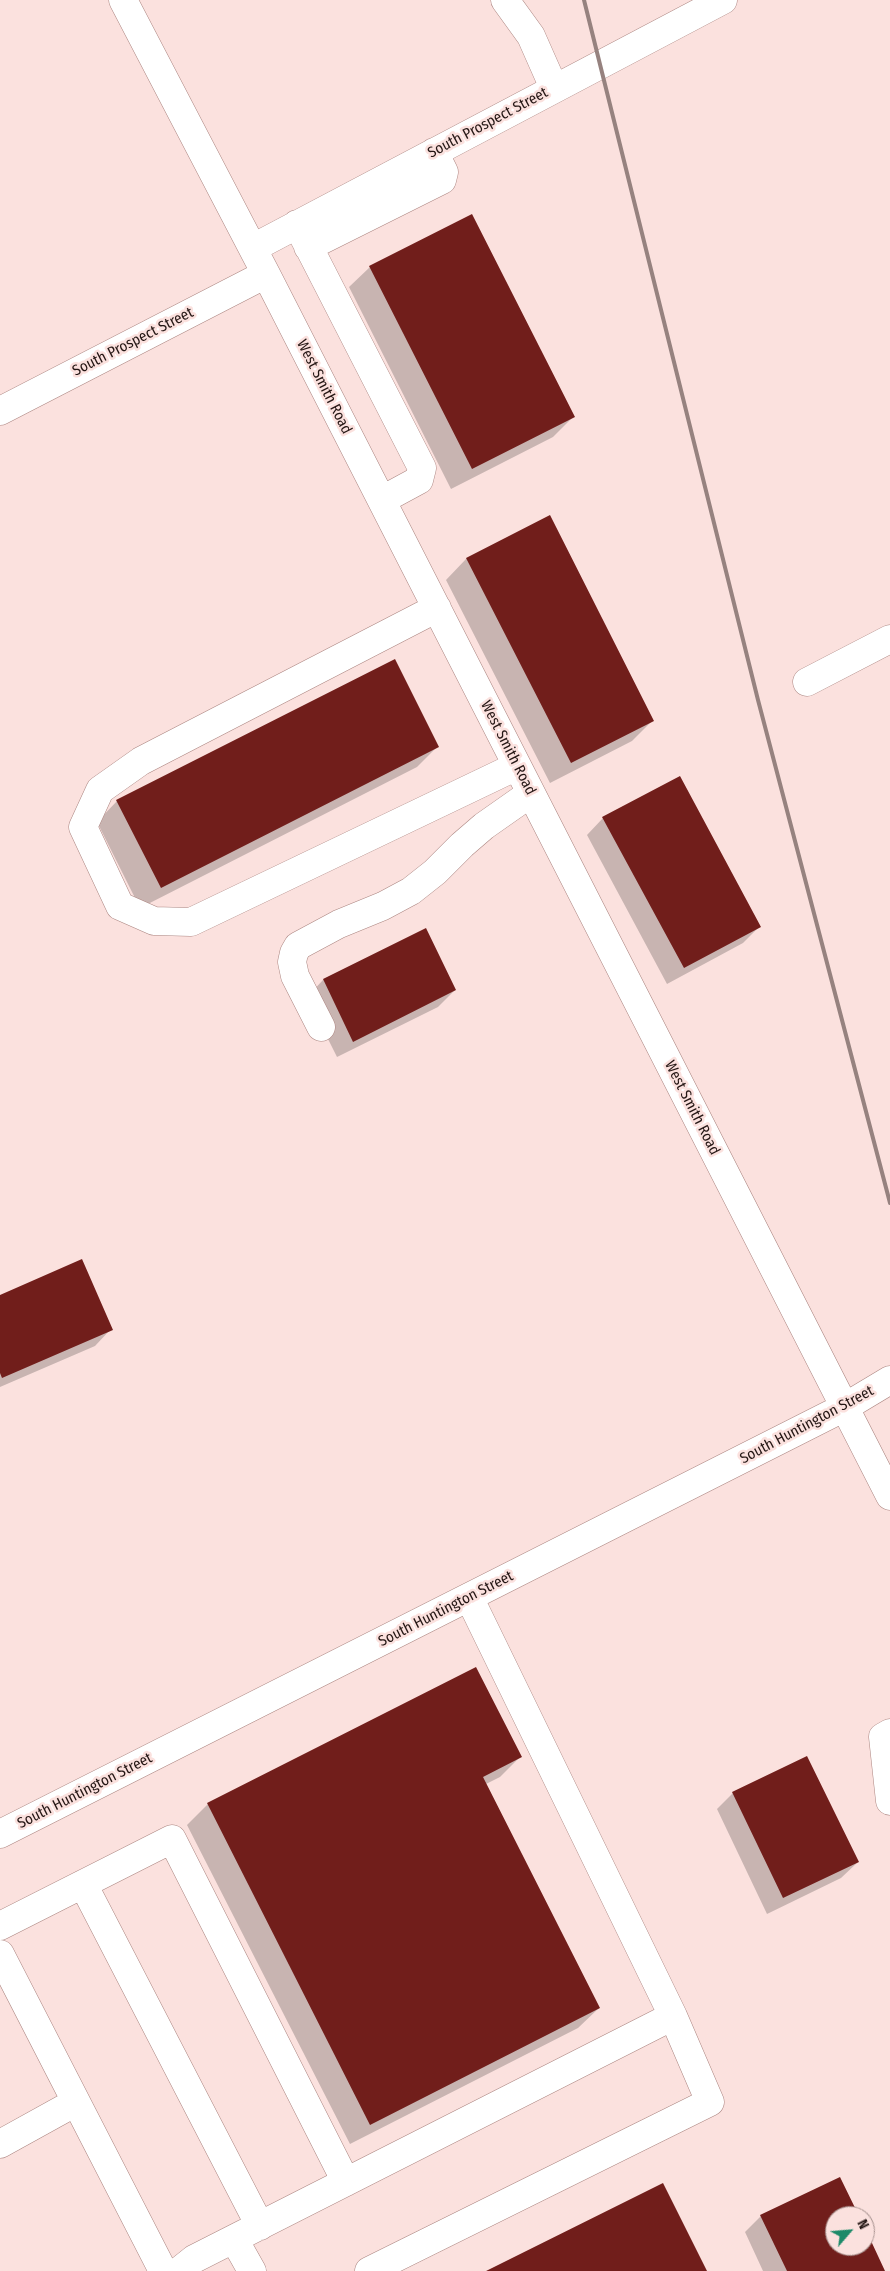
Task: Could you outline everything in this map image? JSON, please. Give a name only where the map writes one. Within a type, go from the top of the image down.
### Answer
[{"type":"street","name":"West Smith Road","points":[[123,0],[382,500],[890,1496]]},
{"type":"street","points":[[505,0],[531,36],[554,88]]},
{"type":"street","name":"South Prospect Street","points":[[252,248],[303,236],[434,152],[723,0]]},
{"type":"street","points":[[303,236],[422,468],[419,480],[382,500]]},
{"type":"street","name":"South Prospect Street","points":[[0,411],[266,274]]},
{"type":"street","points":[[437,608],[141,761],[100,790],[83,827],[120,906],[154,921],[192,922],[517,766]]},
{"type":"street","points":[[807,682],[890,639]]},
{"type":"street","points":[[321,1028],[295,976],[292,962],[298,946],[339,924],[383,906],[411,891],[436,872],[484,826],[531,793]]},
{"type":"street","name":"South Huntington Street","points":[[0,1834],[845,1407],[890,1380]]},
{"type":"street","points":[[369,2271],[710,2102],[673,2016],[469,1597]]},
{"type":"street","points":[[890,1733],[883,1737],[890,1801]]},
{"type":"street","points":[[0,1926],[172,1839],[346,2182]]},
{"type":"street","points":[[84,1884],[260,2226]]},
{"type":"street","points":[[0,1954],[163,2271]]},
{"type":"street","points":[[179,2271],[194,2259],[673,2016]]},
{"type":"street","points":[[0,2144],[76,2102]]},
{"type":"street","points":[[234,2239],[252,2271]]},
{"type":"building","points":[[472,214],[575,417],[472,469],[369,266]]},
{"type":"building","points":[[550,515],[654,721],[571,763],[466,558]]},
{"type":"building","points":[[395,659],[439,747],[161,888],[116,800]]},
{"type":"building","points":[[680,776],[761,927],[684,968],[602,817]]},
{"type":"building","points":[[426,928],[456,990],[353,1042],[323,979]]},
{"type":"building","points":[[82,1259],[113,1330],[2,1378],[0,1373],[0,1295]]},
{"type":"building","points":[[476,1667],[522,1757],[483,1777],[600,2008],[370,2125],[207,1803]]},
{"type":"building","points":[[807,1756],[859,1862],[783,1898],[732,1792]]},
{"type":"building","points":[[840,2177],[854,2206],[825,2206],[825,2256],[875,2256],[875,2250],[885,2271],[787,2271],[760,2215]]},
{"type":"building","points":[[663,2183],[707,2271],[486,2271]]},
{"type":"railway","points":[[584,0],[758,700],[890,1203]]}]
